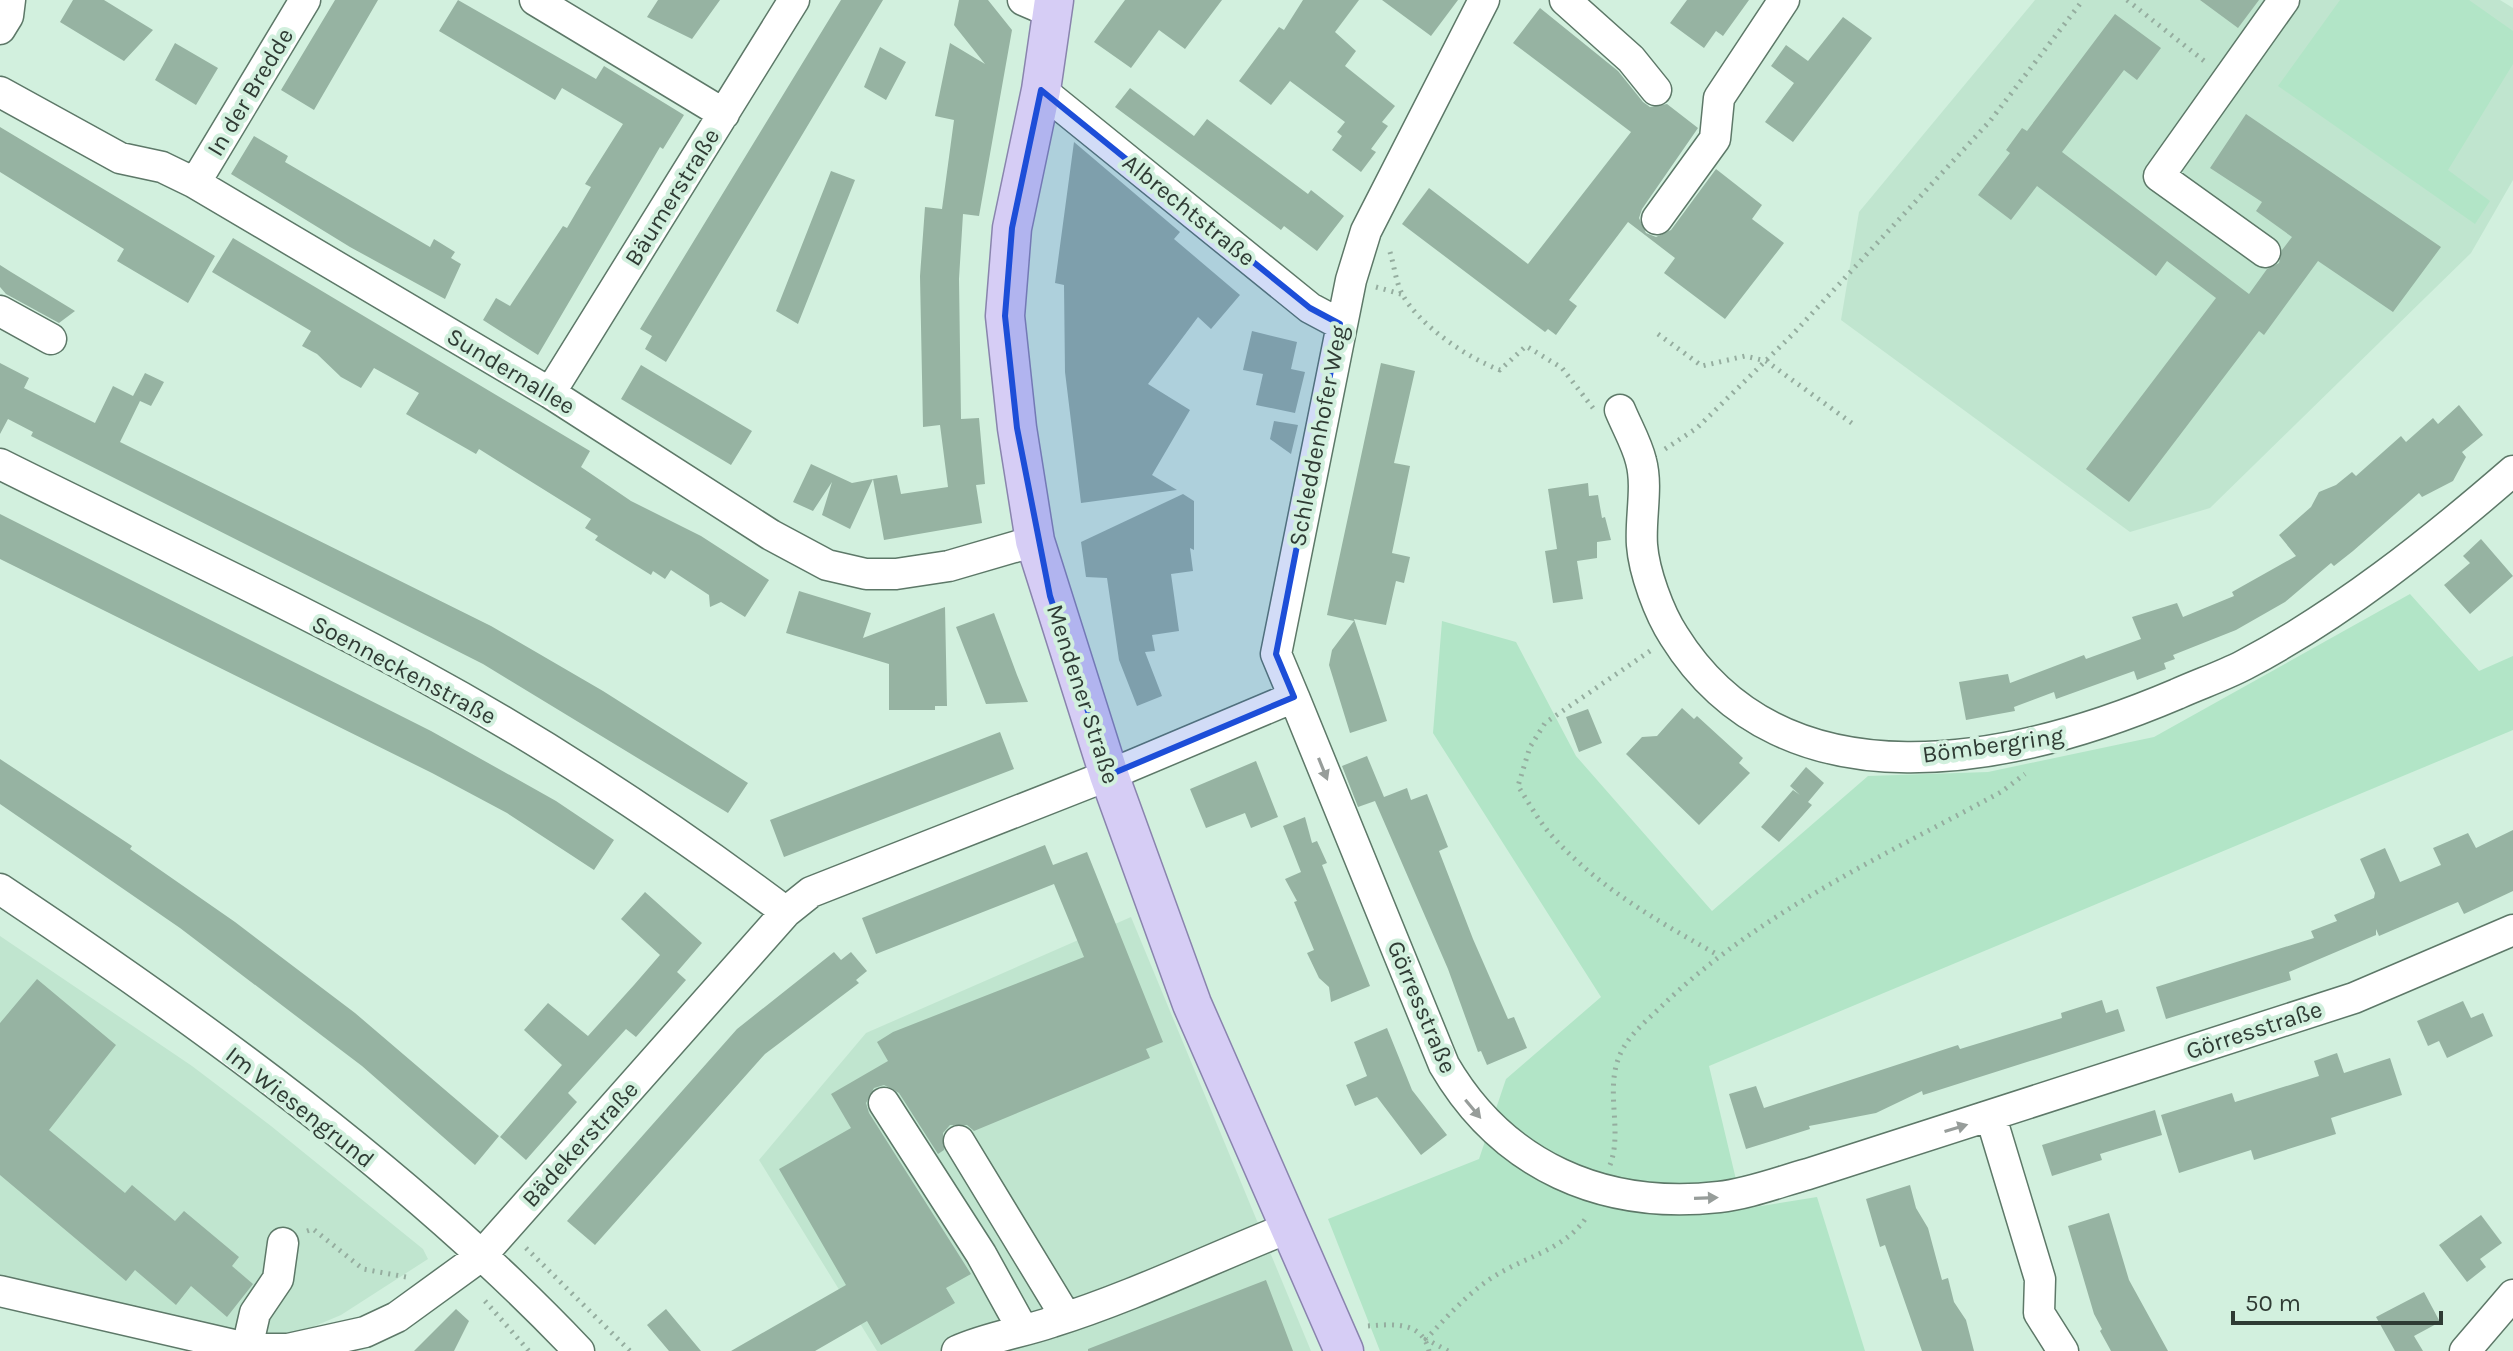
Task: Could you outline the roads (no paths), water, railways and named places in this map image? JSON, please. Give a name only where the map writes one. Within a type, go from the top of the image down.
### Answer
[{"type":"main road","name":"Mendener Straße","points":[[1043,4],[1041,90],[1012,228],[1005,316],[1017,428],[1035,541],[1109,775],[1192,1004],[1288,1228],[1342,1344]]},
{"type":"street","points":[[0,29],[8,16],[10,0]]},
{"type":"street","name":"In der Bredde","points":[[195,183],[305,0]]},
{"type":"street","points":[[535,0],[724,114]]},
{"type":"street","name":"Bäumerstraße","points":[[550,393],[794,0]]},
{"type":"street","name":"Schleddenhofer Weg","points":[[1294,697],[1276,654],[1340,324],[1366,231],[1484,0]]},
{"type":"street","points":[[1565,0],[1631,59],[1656,90]]},
{"type":"street","points":[[1657,219],[1715,139],[1719,98],[1784,0]]},
{"type":"street","points":[[2265,252],[2159,176],[2284,0]]},
{"type":"street","name":"Albrechtstraße","points":[[1041,90],[1310,308],[1340,324]]},
{"type":"street","name":"Sundernallee","points":[[0,92],[120,158],[162,167],[195,183],[550,393],[771,535],[827,565],[866,574],[896,574],[949,566],[1035,541]]},
{"type":"street","points":[[0,311],[51,339]]},
{"type":"street","name":"Bömbergring","points":[[1620,410],[1641,462],[1642,548],[1673,635],[1735,705],[1766,724],[1829,751],[1887,758],[1962,754],[2037,744],[2121,718],[2243,666],[2339,608],[2455,522],[2513,471]]},
{"type":"street","name":"Soenneckenstraße","points":[[0,464],[422,675],[590,776],[713,857],[786,912]]},
{"type":"street","points":[[1109,775],[1294,697]]},
{"type":"street","name":"Görresstraße","points":[[1294,697],[1444,1065],[1462,1095],[1485,1123],[1513,1146],[1555,1172],[1618,1196],[1721,1197],[1808,1174],[2354,998],[2513,930]]},
{"type":"street","name":"Bädekerstraße","points":[[0,1291],[247,1348],[288,1349],[365,1332],[397,1317],[481,1256],[786,912],[811,892],[1109,775]]},
{"type":"street","name":"Im Wiesengrund","points":[[0,889],[256,1071],[481,1256],[579,1351]]},
{"type":"street","points":[[884,1103],[972,1240],[1023,1330]]},
{"type":"street","points":[[1991,1117],[2040,1279],[2039,1313],[2063,1351]]},
{"type":"street","points":[[959,1141],[1066,1317]]},
{"type":"street","points":[[957,1351],[983,1339],[1066,1317],[1288,1228]]},
{"type":"street","points":[[247,1348],[255,1313],[278,1279],[283,1243]]},
{"type":"street","points":[[2465,1351],[2513,1295]]}]
